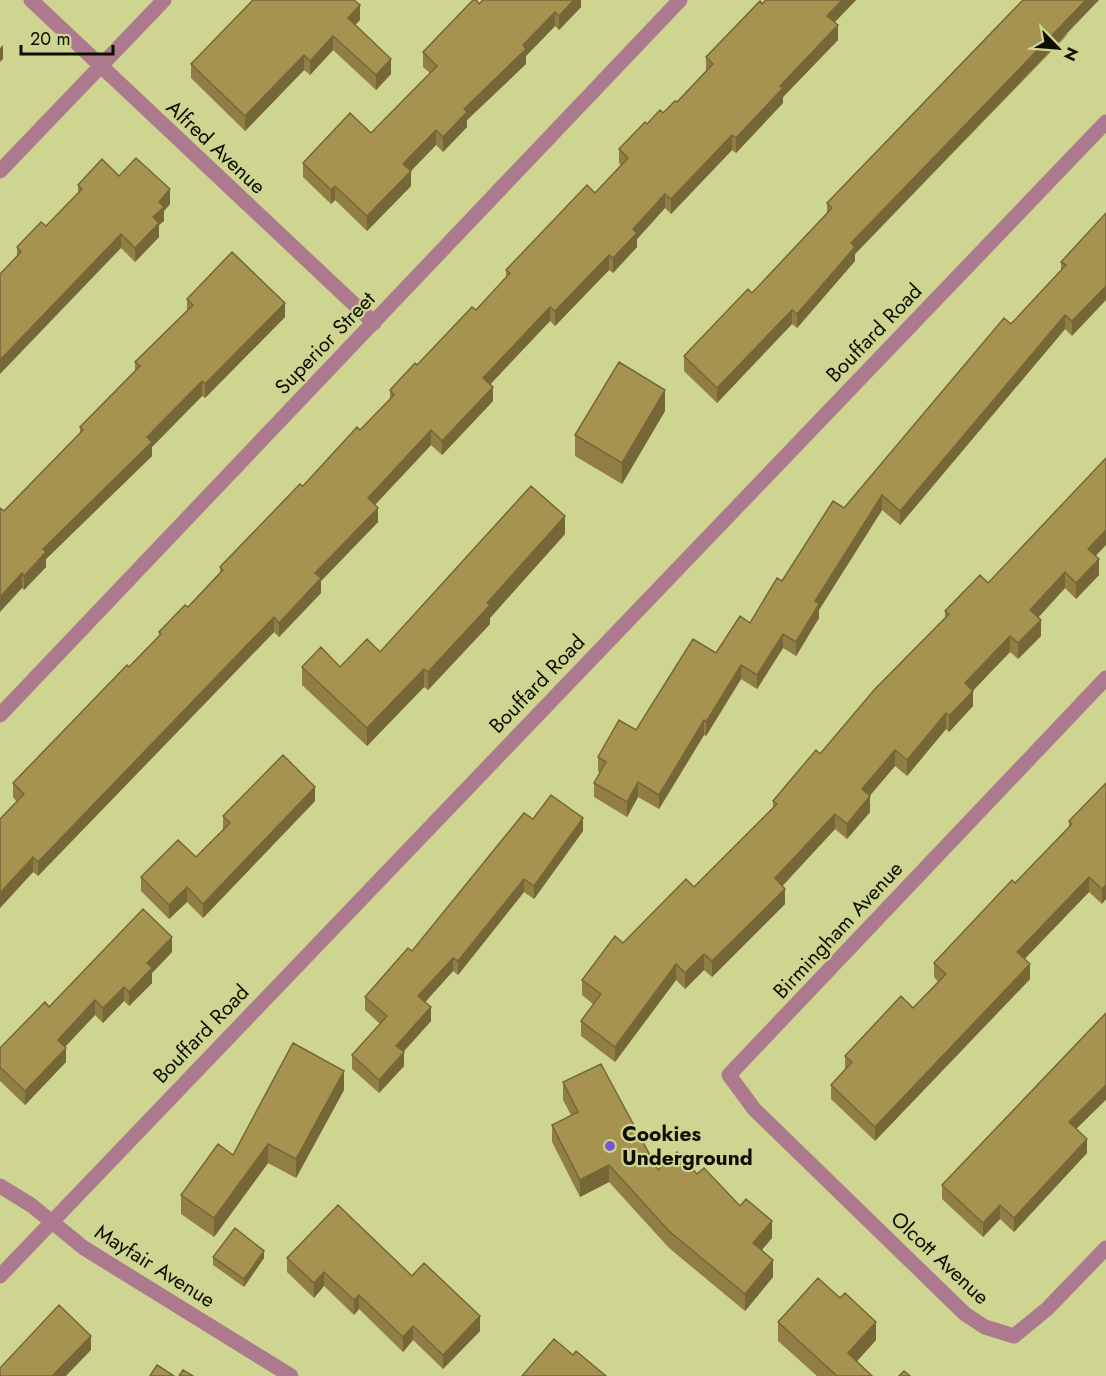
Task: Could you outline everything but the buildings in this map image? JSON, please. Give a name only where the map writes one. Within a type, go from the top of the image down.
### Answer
[{"type":"street","name":"Alfred Avenue","points":[[31,0],[374,322]]},
{"type":"street","points":[[0,171],[164,0]]},
{"type":"street","name":"Superior Street","points":[[0,715],[680,0]]},
{"type":"street","name":"Bouffard Road","points":[[0,1276],[1106,122]]},
{"type":"street","name":"Birmingham Avenue","points":[[857,1210],[754,1109],[729,1075],[1106,678]]},
{"type":"street","name":"Mayfair Avenue","points":[[0,1186],[31,1205],[84,1248],[291,1376]]},
{"type":"street","name":"Olcott Avenue","points":[[857,1210],[965,1314],[985,1327],[1014,1336],[1047,1309],[1106,1248]]},
{"type":"place","name":"Cookies Underground","points":[[610,1146]]}]
